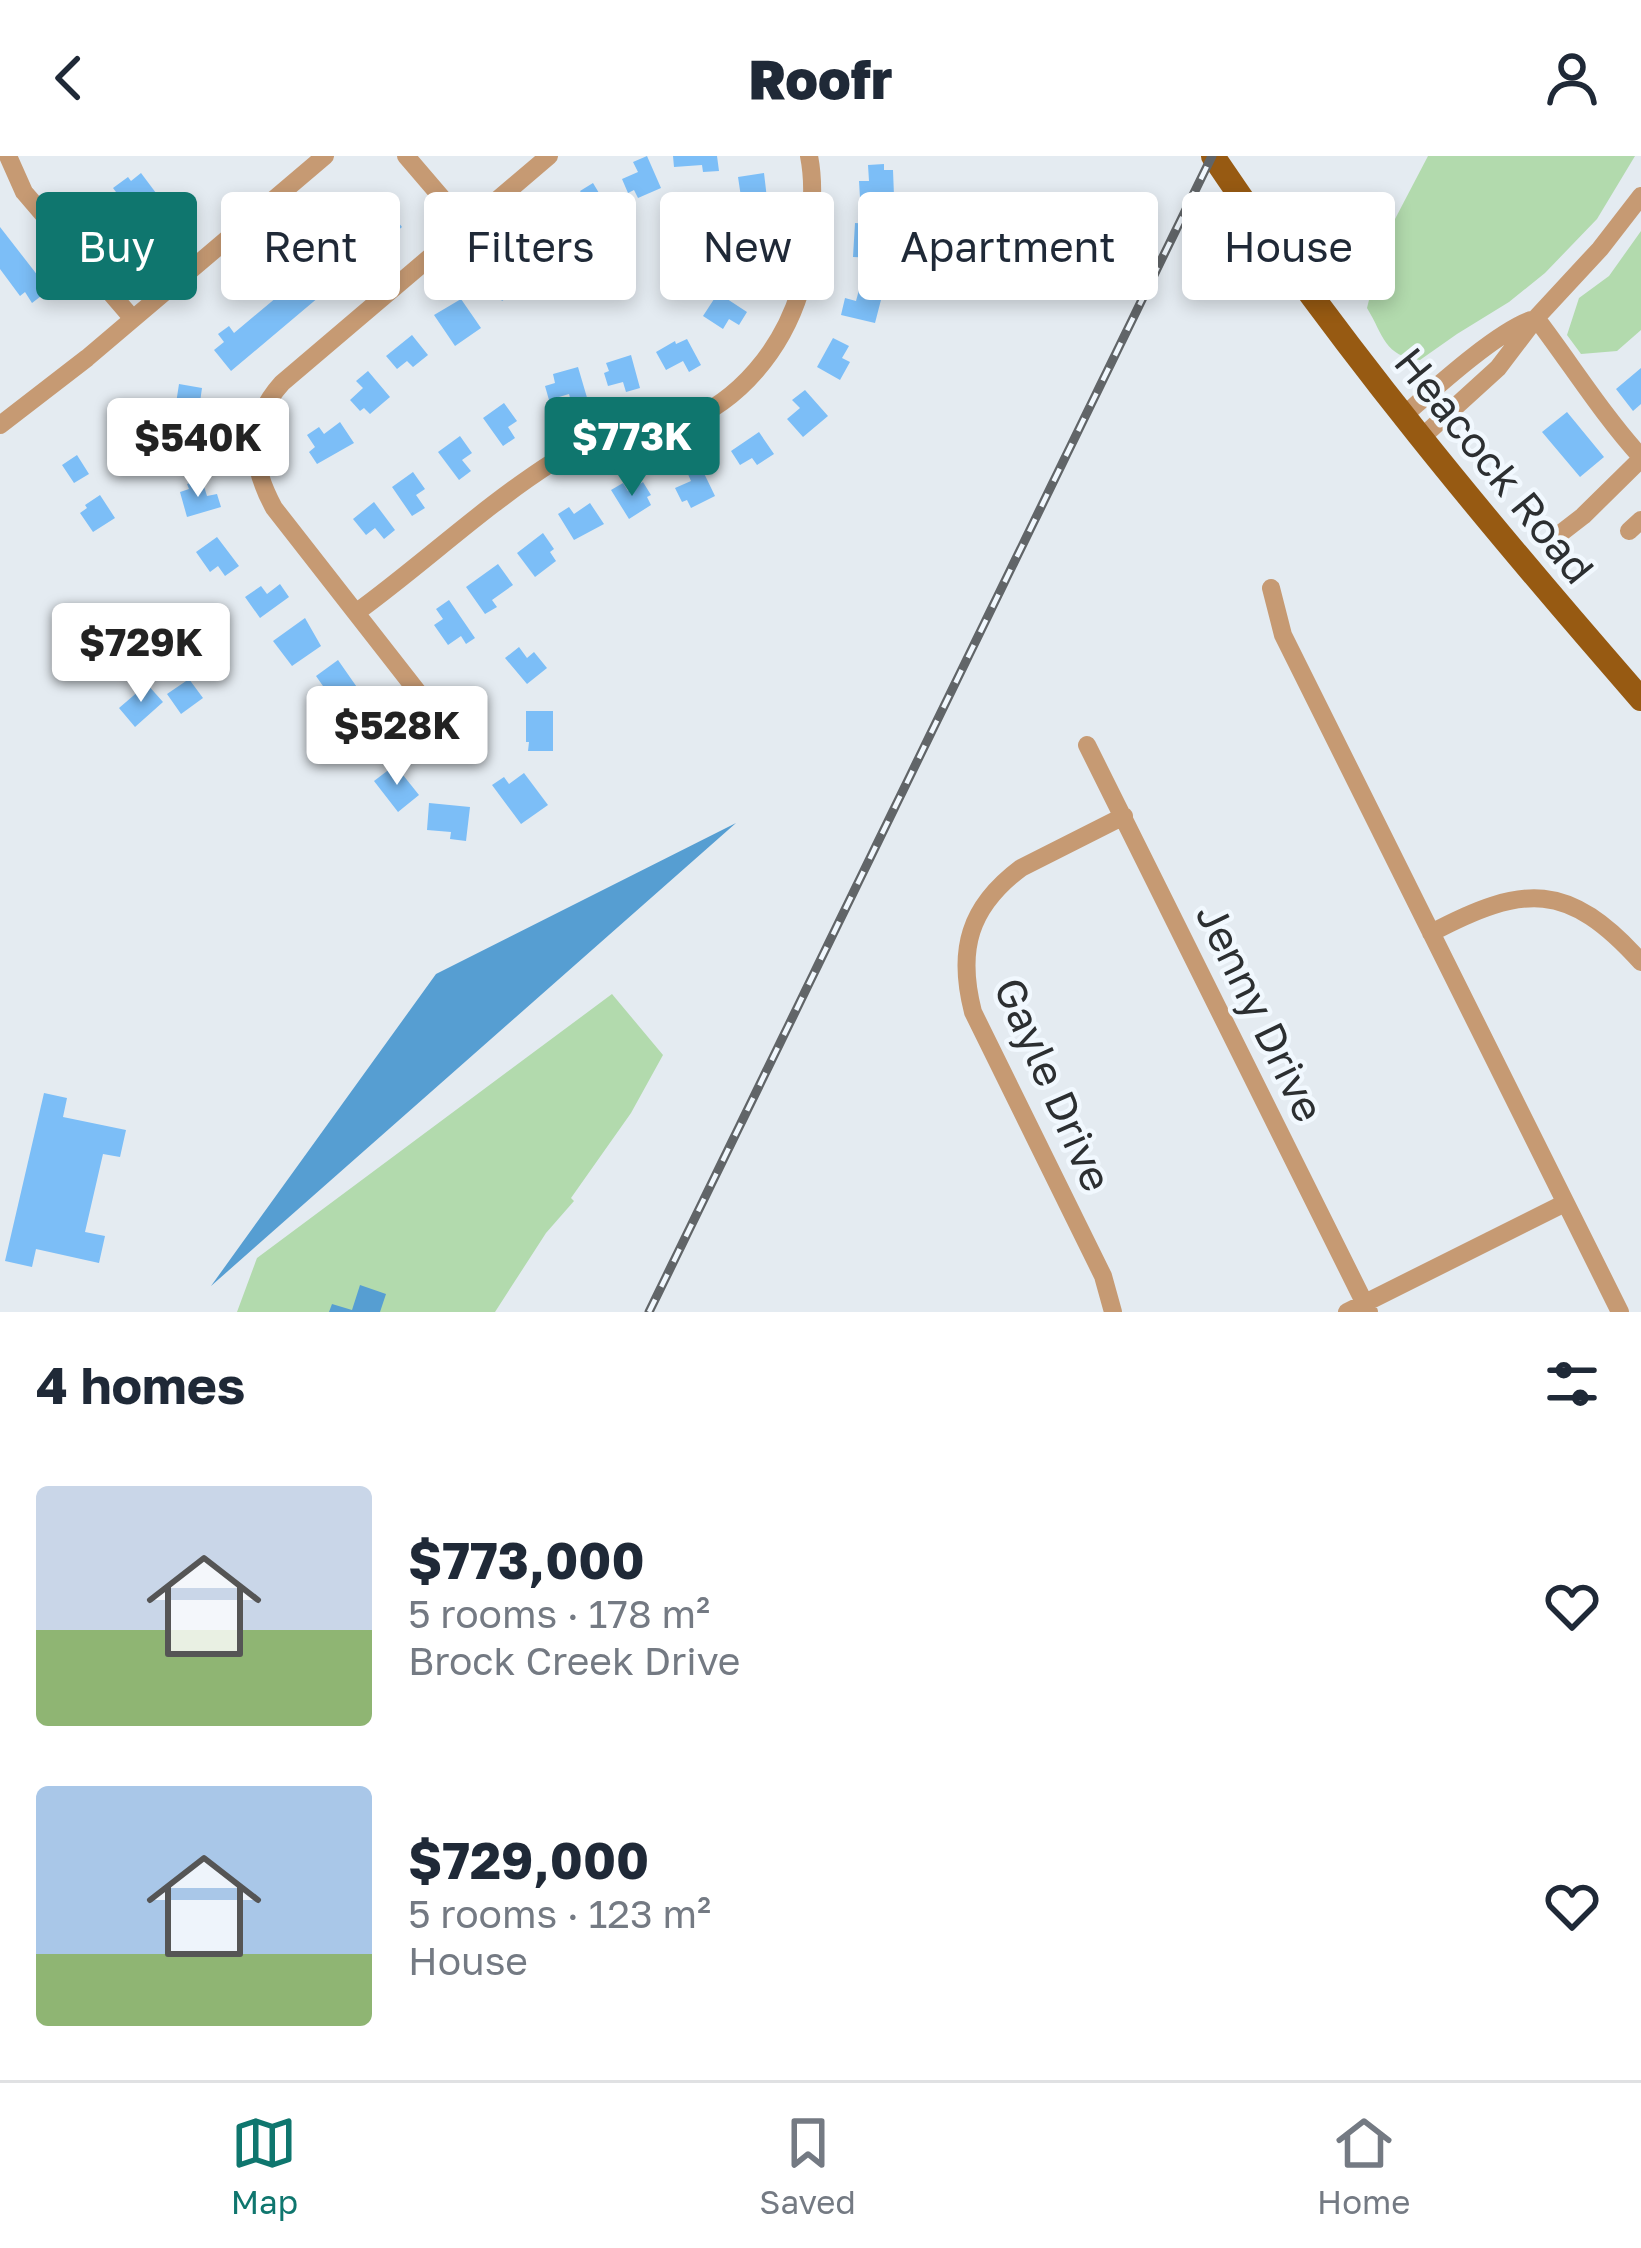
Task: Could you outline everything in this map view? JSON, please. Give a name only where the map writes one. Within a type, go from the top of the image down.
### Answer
[{"type":"main road","name":"Heacock Road","points":[[1213,156],[1301,283],[1403,416],[1641,699]]},
{"type":"street","points":[[8,156],[24,192],[133,319]]},
{"type":"street","points":[[0,425],[325,156]]},
{"type":"street","points":[[406,156],[437,192]]},
{"type":"street","points":[[506,192],[549,156]]},
{"type":"street","points":[[357,612],[554,461],[603,441],[657,431],[700,416],[751,377],[780,338],[801,290],[814,187],[809,156]]},
{"type":"street","points":[[1421,438],[1498,368],[1641,196]]},
{"type":"street","points":[[424,262],[282,383],[257,424],[255,458],[274,508],[434,711],[463,725]]},
{"type":"street","points":[[1403,416],[1479,352],[1516,325],[1536,318]]},
{"type":"street","points":[[1536,318],[1641,458],[1561,533]]},
{"type":"street","points":[[1270,588],[1283,635],[1620,1312]]},
{"type":"street","name":"Jenny Drive","points":[[1087,745],[1361,1309]]},
{"type":"street","name":"Gayle Drive","points":[[1113,1312],[1102,1276],[974,1012],[965,969],[976,917],[1006,880],[1124,816]]},
{"type":"street","points":[[1431,933],[1487,905],[1543,898],[1567,903],[1605,924],[1641,962]]},
{"type":"street","points":[[1361,1309],[1565,1203]]},
{"type":"green space","points":[[1428,156],[1635,156],[1597,219],[1545,273],[1420,360],[1392,349],[1367,308],[1369,300],[1395,300],[1395,219]]},
{"type":"green space","points":[[1641,231],[1641,330],[1617,351],[1581,354],[1567,335],[1579,298],[1609,276]]},
{"type":"green space","points":[[612,994],[663,1055],[631,1113],[571,1198],[574,1201],[546,1233],[495,1312],[237,1312],[257,1258]]},
{"type":"water","points":[[736,823],[211,1286],[436,974]]},
{"type":"water","points":[[360,1285],[386,1294],[380,1312],[329,1312],[332,1304],[352,1310]]},
{"type":"building","points":[[647,156],[661,188],[638,198],[634,190],[628,192],[622,179],[638,172],[633,162]]},
{"type":"building","points":[[673,156],[717,156],[719,171],[703,172],[702,165],[674,167]]},
{"type":"building","points":[[884,164],[884,170],[893,170],[894,192],[860,192],[859,181],[869,181],[868,165]]},
{"type":"building","points":[[141,173],[155,192],[116,192],[113,188],[128,177],[131,181]]},
{"type":"building","points":[[764,173],[766,192],[740,192],[738,177]]},
{"type":"building","points":[[855,223],[858,223],[858,257],[853,257]]},
{"type":"building","points":[[0,227],[36,273],[36,300],[32,303],[25,292],[20,296],[0,269]]},
{"type":"building","points":[[858,294],[858,300],[881,300],[875,323],[841,315],[845,298],[856,301]]},
{"type":"building","points":[[273,300],[315,300],[231,371],[214,350],[224,342],[218,334],[229,326],[234,333]]},
{"type":"building","points":[[462,300],[481,328],[455,346],[434,315]]},
{"type":"building","points":[[713,300],[729,300],[747,312],[739,325],[729,319],[723,329],[703,316]]},
{"type":"building","points":[[412,335],[428,355],[413,367],[407,361],[397,369],[386,356]]},
{"type":"building","points":[[833,338],[849,346],[842,358],[850,362],[840,380],[817,367]]},
{"type":"building","points":[[687,339],[701,365],[689,372],[683,361],[666,370],[656,352]]},
{"type":"building","points":[[631,355],[640,388],[626,392],[623,382],[608,386],[606,363]]},
{"type":"building","points":[[578,367],[588,401],[572,405],[569,394],[549,400],[545,386],[555,383],[553,374]]},
{"type":"building","points":[[1641,368],[1641,404],[1633,411],[1616,389]]},
{"type":"building","points":[[368,371],[390,397],[370,414],[350,400],[363,388],[356,381]]},
{"type":"building","points":[[179,384],[202,388],[200,402],[208,403],[206,415],[175,410]]},
{"type":"building","points":[[805,390],[828,416],[803,437],[787,419],[800,408],[792,400]]},
{"type":"building","points":[[504,403],[517,421],[508,427],[515,438],[503,446],[483,418]]},
{"type":"building","points":[[1567,412],[1604,457],[1580,477],[1542,432]]},
{"type":"building","points":[[340,422],[354,443],[317,464],[309,452],[315,447],[307,435],[319,427],[324,434]]},
{"type":"building","points":[[157,428],[158,447],[167,447],[168,460],[134,462],[133,434]]},
{"type":"building","points":[[759,432],[774,454],[757,465],[752,458],[740,465],[731,451]]},
{"type":"building","points":[[460,436],[472,453],[462,460],[471,471],[459,480],[438,452]]},
{"type":"building","points":[[77,455],[89,474],[74,483],[62,465]]},
{"type":"building","points":[[700,465],[715,496],[691,508],[675,488],[691,481],[687,472]]},
{"type":"building","points":[[413,472],[425,489],[416,495],[425,508],[412,516],[392,487]]},
{"type":"building","points":[[202,480],[207,496],[217,494],[221,507],[187,517],[180,492],[189,489],[187,484]]},
{"type":"building","points":[[643,482],[651,505],[629,519],[611,490],[623,483],[628,491]]},
{"type":"building","points":[[100,495],[115,518],[93,532],[80,513]]},
{"type":"building","points":[[374,502],[395,530],[384,539],[375,528],[366,535],[353,519]]},
{"type":"building","points":[[590,503],[604,524],[574,540],[558,514],[569,507],[574,514]]},
{"type":"building","points":[[543,533],[556,561],[535,577],[517,553]]},
{"type":"building","points":[[217,537],[239,566],[225,576],[218,566],[210,572],[196,552]]},
{"type":"building","points":[[498,564],[513,585],[492,600],[497,607],[485,614],[466,587]]},
{"type":"building","points":[[280,584],[289,597],[260,618],[245,597],[261,586],[267,594]]},
{"type":"building","points":[[449,600],[475,638],[466,644],[461,636],[448,645],[434,625],[443,619],[436,609]]},
{"type":"building","points":[[305,618],[321,646],[292,666],[273,641]]},
{"type":"building","points":[[519,647],[527,658],[534,652],[547,668],[527,684],[505,658]]},
{"type":"building","points":[[338,660],[361,693],[339,709],[316,676]]},
{"type":"building","points":[[189,679],[203,698],[181,714],[167,694]]},
{"type":"building","points":[[147,684],[163,702],[135,727],[119,708]]},
{"type":"building","points":[[526,711],[553,711],[553,751],[528,751]]},
{"type":"building","points":[[366,717],[375,731],[387,723],[396,736],[372,753],[367,747],[362,750],[348,729]]},
{"type":"building","points":[[395,765],[419,795],[398,812],[374,781]]},
{"type":"building","points":[[524,773],[548,805],[521,824],[492,785],[504,777],[509,784]]},
{"type":"building","points":[[429,803],[470,807],[466,841],[450,839],[451,832],[427,830]]},
{"type":"building","points":[[44,1093],[67,1098],[63,1117],[126,1130],[120,1157],[103,1154],[85,1232],[105,1236],[99,1263],[36,1249],[32,1267],[5,1261]]},
{"type":"railway","points":[[649,1312],[1212,156]]}]
